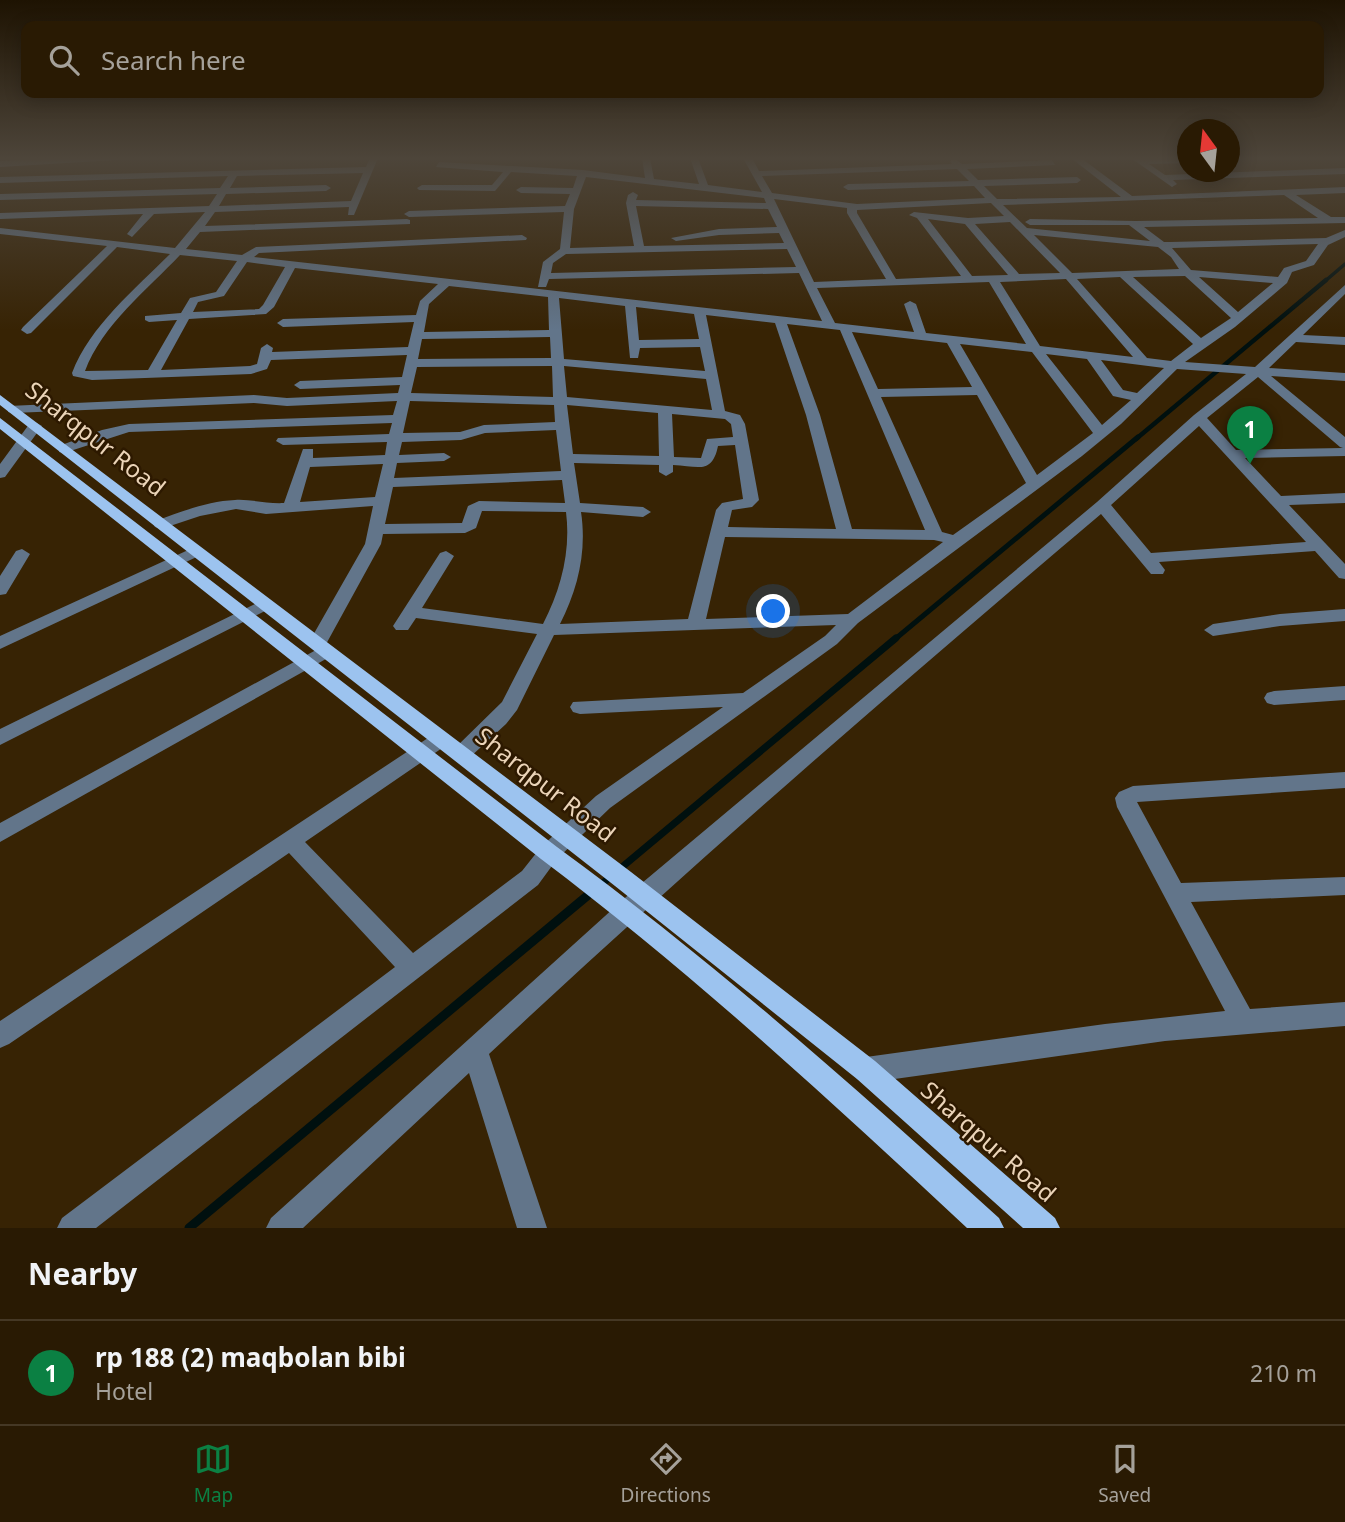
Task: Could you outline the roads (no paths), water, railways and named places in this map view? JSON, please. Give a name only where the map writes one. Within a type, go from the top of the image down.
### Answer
[{"type":"main road","name":"Sharqpur Road","points":[[4,410],[35,426],[570,841],[625,895],[989,1228]]},
{"type":"main road","name":"Sharqpur Road","points":[[4,410],[23,442],[552,856],[625,895],[866,1070],[1045,1228]]},
{"type":"street","points":[[0,216],[21,215]]},
{"type":"street","points":[[132,234],[147,215]]},
{"type":"street","points":[[207,215],[124,308],[78,371],[79,374],[92,376],[251,370],[263,366],[266,352],[414,350],[712,376]]},
{"type":"street","points":[[347,224],[350,215]]},
{"type":"street","points":[[197,229],[347,224],[456,215]]},
{"type":"street","points":[[564,251],[568,215]]},
{"type":"street","points":[[633,215],[639,244]]},
{"type":"street","points":[[777,215],[811,285],[837,326],[873,393],[945,538]]},
{"type":"street","points":[[853,215],[893,282]]},
{"type":"street","points":[[1008,215],[1069,276],[1144,362]]},
{"type":"street","points":[[1092,215],[1098,221]]},
{"type":"street","points":[[1161,215],[1171,223]]},
{"type":"street","points":[[1265,215],[1273,221]]},
{"type":"street","points":[[1322,215],[1329,220]]},
{"type":"street","points":[[969,280],[917,216],[1017,224],[1124,220],[1175,255],[1187,272],[1238,318]]},
{"type":"street","points":[[401,243],[408,218]]},
{"type":"street","points":[[1133,224],[1345,220]]},
{"type":"street","points":[[968,221],[1016,278]]},
{"type":"street","points":[[1017,224],[1113,242],[1170,245],[1337,237]]},
{"type":"street","points":[[461,754],[499,719],[510,705],[564,596],[571,573],[576,530],[562,426],[556,333],[544,276],[548,262],[564,251],[784,230]]},
{"type":"street","points":[[0,231],[1144,362],[1345,377]]},
{"type":"street","points":[[72,1228],[530,878],[570,841],[603,802],[831,640],[945,538],[1034,483],[1101,433],[1179,365],[1199,343],[1238,318],[1283,281],[1288,270],[1310,263],[1320,247],[1337,237]]},
{"type":"street","points":[[152,374],[196,298],[220,294],[244,259],[256,250],[522,238]]},
{"type":"street","points":[[27,330],[115,244]]},
{"type":"street","points":[[639,244],[793,246]]},
{"type":"street","points":[[149,318],[264,311],[292,264]]},
{"type":"street","points":[[1006,266],[1058,265]]},
{"type":"street","points":[[544,276],[804,270]]},
{"type":"street","points":[[811,285],[1187,272],[1283,281]]},
{"type":"street","points":[[1123,274],[1199,343]]},
{"type":"street","points":[[993,279],[1024,327],[1024,334],[1101,433]]},
{"type":"street","points":[[0,833],[306,663],[322,648],[366,558],[377,528],[421,318],[428,298],[447,282]]},
{"type":"street","points":[[281,1228],[474,1049],[625,895],[906,669],[1102,505],[1199,418],[1258,371],[1342,294]]},
{"type":"street","points":[[630,302],[635,371]]},
{"type":"street","points":[[910,304],[921,335]]},
{"type":"street","points":[[699,310],[719,413]]},
{"type":"street","points":[[283,323],[421,318]]},
{"type":"street","points":[[779,319],[813,415],[846,535]]},
{"type":"street","points":[[414,350],[556,333]]},
{"type":"street","points":[[1294,338],[1345,341]]},
{"type":"street","points":[[951,339],[1034,483]]},
{"type":"street","points":[[633,344],[705,343]]},
{"type":"street","points":[[1091,356],[1118,393],[1141,398]]},
{"type":"street","points":[[1258,371],[1345,444]]},
{"type":"street","points":[[300,385],[409,381]]},
{"type":"street","points":[[873,393],[981,391]]},
{"type":"street","points":[[4,410],[254,399],[288,402],[405,397],[562,401],[719,413],[735,418],[751,500],[747,504],[725,508],[696,623]]},
{"type":"street","points":[[129,428],[144,404]]},
{"type":"street","points":[[664,408],[666,467]]},
{"type":"street","points":[[1199,418],[1345,574]]},
{"type":"street","points":[[64,449],[129,428],[401,419]]},
{"type":"street","points":[[0,474],[35,426]]},
{"type":"street","points":[[283,441],[461,436],[484,429],[562,426]]},
{"type":"street","points":[[567,458],[666,467],[706,461],[712,442],[741,441]]},
{"type":"street","points":[[290,508],[311,442]]},
{"type":"street","points":[[1231,454],[1345,452]]},
{"type":"street","points":[[304,463],[444,457]]},
{"type":"street","points":[[387,483],[569,475]]},
{"type":"street","points":[[1276,501],[1345,498]]},
{"type":"street","points":[[162,524],[196,512],[236,504],[262,509],[384,501]]},
{"type":"street","points":[[1102,505],[1152,564],[1323,550],[1345,553]]},
{"type":"street","points":[[377,528],[465,528],[470,525],[473,509],[479,506],[571,507],[643,512]]},
{"type":"street","points":[[718,532],[945,538]]},
{"type":"street","points":[[0,643],[197,551]]},
{"type":"street","points":[[0,590],[22,554]]},
{"type":"street","points":[[446,556],[406,619],[548,630],[852,619]]},
{"type":"street","points":[[0,738],[265,604]]},
{"type":"street","points":[[1213,630],[1270,621],[1345,615]]},
{"type":"street","points":[[1274,698],[1345,693]]},
{"type":"street","points":[[580,707],[750,699]]},
{"type":"street","points":[[0,1036],[441,739]]},
{"type":"street","points":[[1242,1019],[1128,807],[1127,796],[1345,780]]},
{"type":"street","points":[[290,840],[412,969]]},
{"type":"street","points":[[1175,893],[1345,886]]},
{"type":"street","points":[[866,1070],[1077,1038],[1242,1019],[1345,1014]]},
{"type":"street","points":[[474,1049],[532,1228]]},
{"type":"waterway","points":[[1324,282],[1345,264]]},
{"type":"waterway","points":[[1136,439],[1326,280]]},
{"type":"waterway","points":[[894,640],[1138,437]]},
{"type":"waterway","points":[[585,898],[896,638]]},
{"type":"waterway","points":[[189,1228],[587,896]]},
{"type":"place","name":"rp 188 (2) maqbolan bibi","points":[[1250,464]]}]
